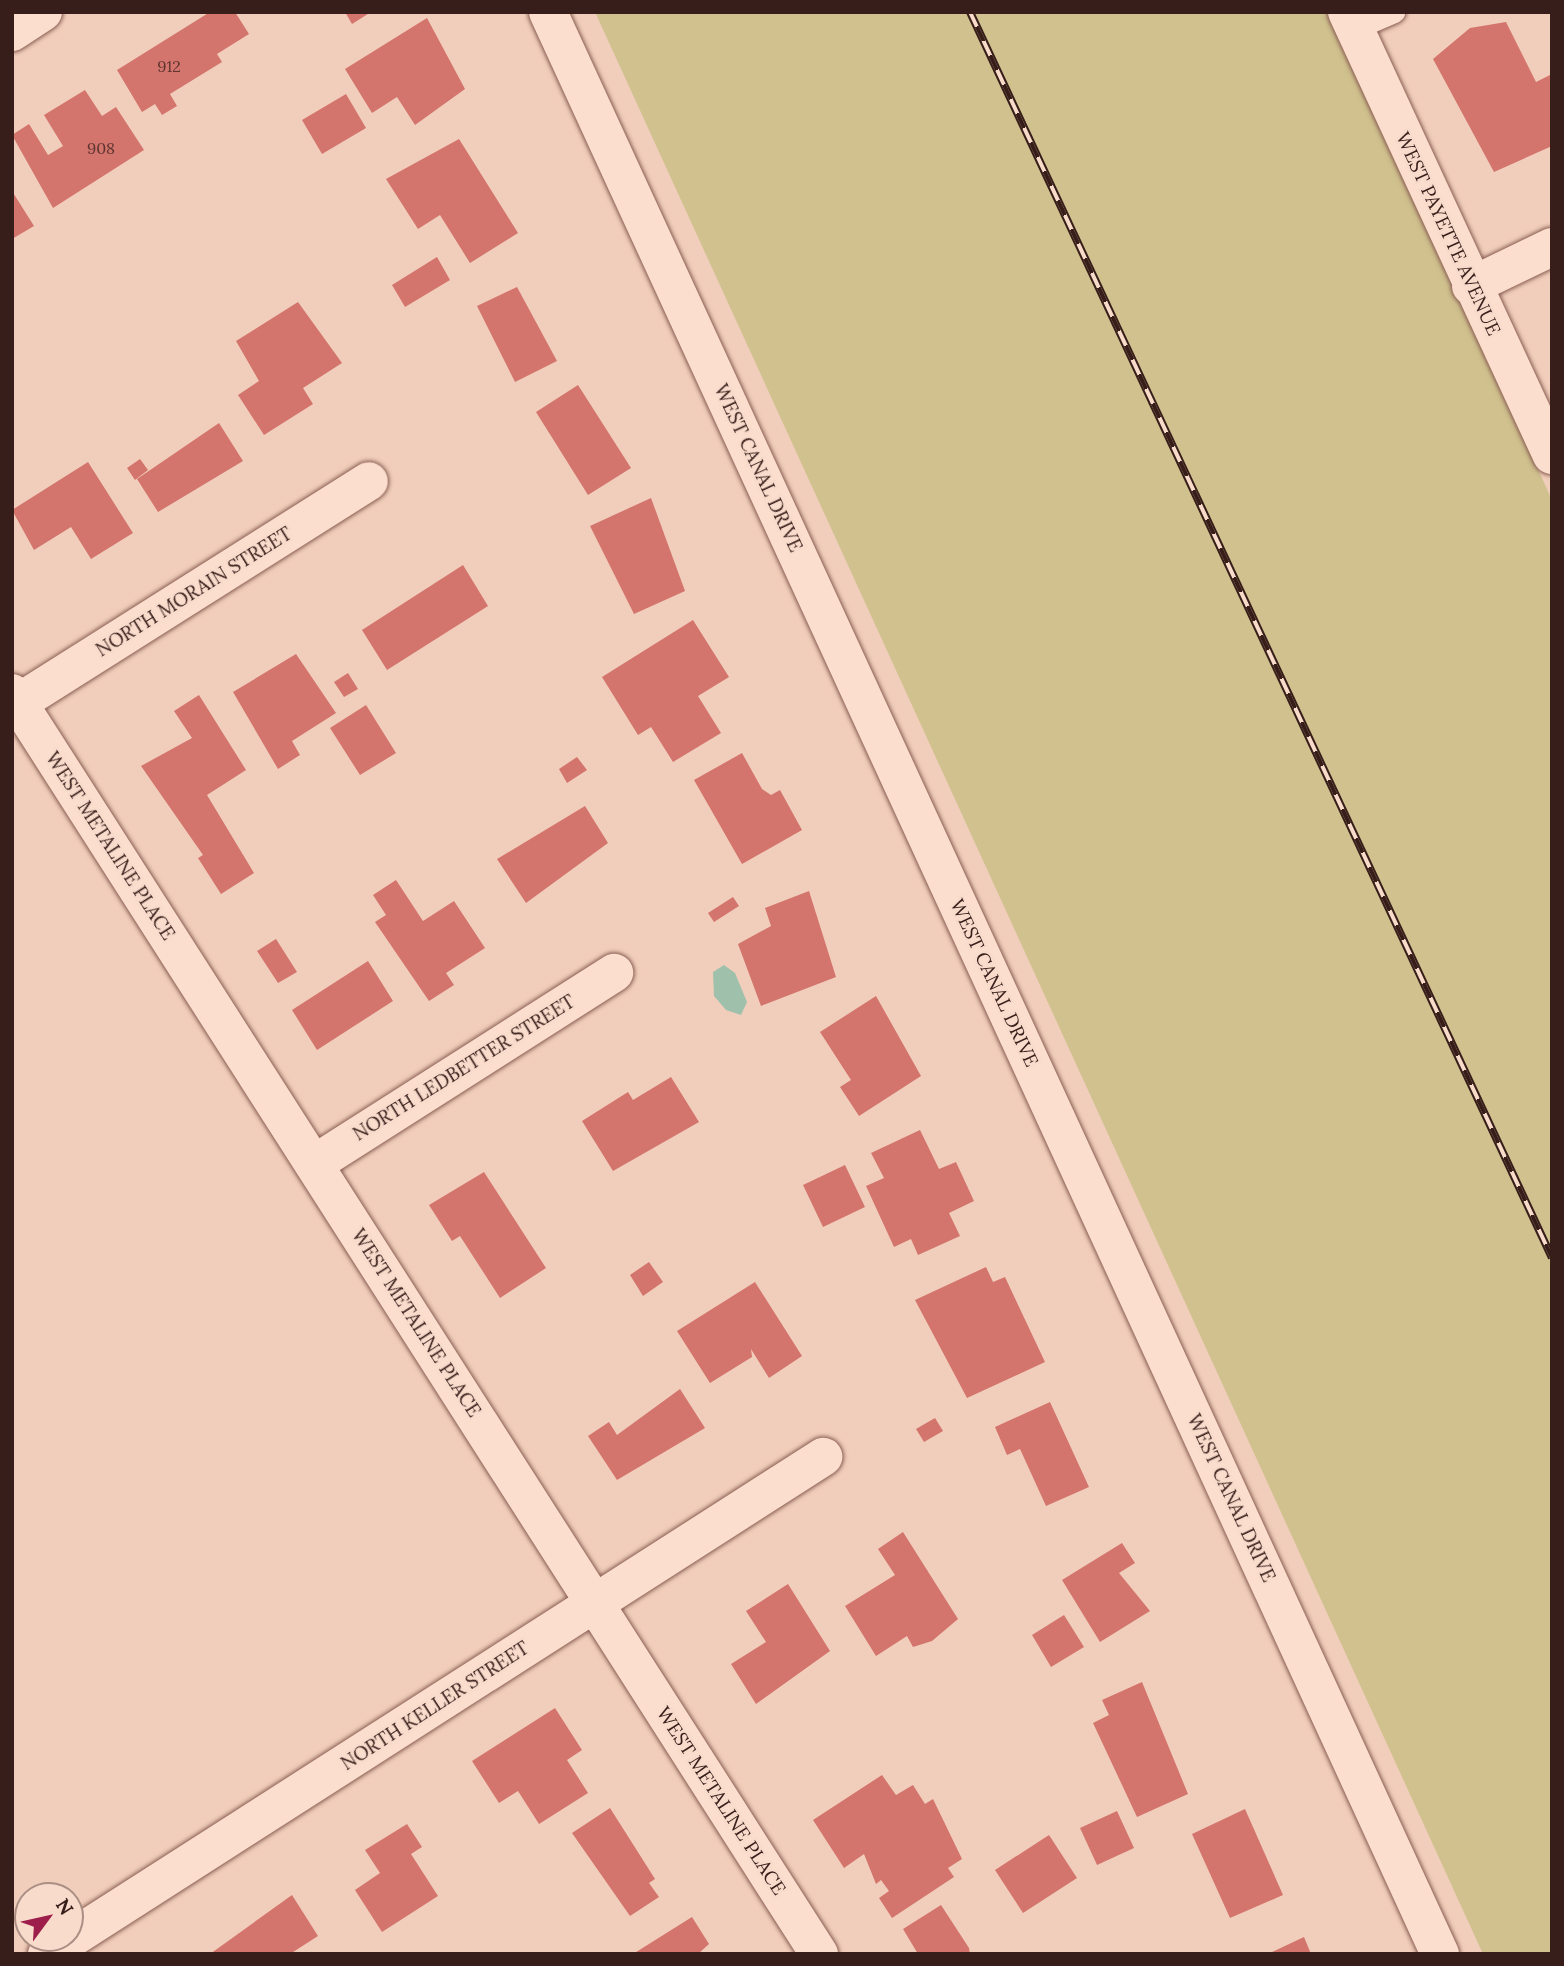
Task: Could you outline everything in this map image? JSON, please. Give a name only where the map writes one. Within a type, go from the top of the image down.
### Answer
[{"type":"street","points":[[12,32],[43,12]]},
{"type":"street","name":"WEST CANAL DRIVE","points":[[548,12],[1440,1954]]},
{"type":"street","name":"WEST PAYETTE AVENUE","points":[[1351,21],[1471,286],[1552,455]]},
{"type":"street","points":[[1471,286],[1552,247]]},
{"type":"street","name":"NORTH MORAIN STREET","points":[[15,698],[369,481]]},
{"type":"street","name":"WEST METALINE PLACE","points":[[15,698],[819,1954]]},
{"type":"street","name":"NORTH LEDBETTER STREET","points":[[314,1164],[614,973]]},
{"type":"street","name":"NORTH KELLER STREET","points":[[47,1954],[824,1457]]},
{"type":"lane","points":[[1351,21],[1394,12]]},
{"type":"shaded area","points":[[595,12],[1329,12],[1552,500],[1552,1954],[1483,1954]]},
{"type":"shaded area","points":[[724,965],[735,973],[747,1002],[741,1015],[726,1010],[714,996],[713,972]]},
{"type":"building","points":[[210,12],[235,12],[249,34],[217,54],[222,62],[170,94],[177,106],[162,115],[155,104],[142,112],[117,70]]},
{"type":"building","points":[[345,12],[371,12],[352,24]]},
{"type":"building","points":[[427,18],[465,89],[415,125],[397,97],[372,113],[345,69]]},
{"type":"building","points":[[1506,22],[1536,82],[1552,74],[1552,146],[1494,172],[1433,59],[1470,28]]},
{"type":"building","points":[[85,90],[102,116],[116,107],[144,150],[53,208],[12,135],[29,124],[48,155],[63,146],[44,115]]},
{"type":"building","points":[[346,94],[366,128],[322,154],[302,120]]},
{"type":"building","points":[[459,139],[518,233],[470,263],[440,215],[418,229],[386,179]]},
{"type":"building","points":[[12,191],[34,226],[12,239]]},
{"type":"building","points":[[437,257],[450,280],[405,307],[392,285]]},
{"type":"building","points":[[517,287],[557,361],[515,382],[477,306]]},
{"type":"building","points":[[298,302],[342,363],[303,388],[313,404],[264,435],[238,395],[259,381],[236,341]]},
{"type":"building","points":[[578,385],[631,468],[588,495],[536,412]]},
{"type":"building","points":[[219,423],[243,461],[158,512],[137,479]]},
{"type":"building","points":[[140,459],[148,470],[135,480],[127,468]]},
{"type":"building","points":[[88,462],[133,533],[91,559],[71,527],[34,550],[12,510]]},
{"type":"building","points":[[651,498],[685,591],[634,614],[590,526]]},
{"type":"building","points":[[463,565],[488,606],[387,670],[362,630]]},
{"type":"building","points":[[693,620],[729,677],[698,696],[721,733],[673,762],[651,727],[638,735],[602,677]]},
{"type":"building","points":[[296,654],[336,713],[292,741],[300,755],[278,769],[233,692]]},
{"type":"building","points":[[348,673],[358,689],[344,697],[334,682]]},
{"type":"building","points":[[199,695],[246,770],[207,795],[254,873],[221,894],[198,858],[203,855],[141,766],[192,738],[174,711]]},
{"type":"building","points":[[366,705],[396,753],[360,775],[330,728]]},
{"type":"building","points":[[742,753],[762,789],[771,795],[780,790],[802,830],[742,864],[694,780]]},
{"type":"building","points":[[577,757],[587,770],[567,783],[559,769]]},
{"type":"building","points":[[585,806],[608,843],[526,903],[497,859]]},
{"type":"building","points":[[396,880],[423,921],[454,901],[485,948],[446,973],[454,985],[429,1001],[375,922],[386,915],[373,895]]},
{"type":"building","points":[[809,891],[836,977],[761,1006],[738,944],[771,926],[765,908]]},
{"type":"building","points":[[733,897],[739,906],[714,922],[708,913]]},
{"type":"building","points":[[276,939],[297,972],[278,983],[257,951]]},
{"type":"building","points":[[368,961],[393,1001],[317,1050],[292,1010]]},
{"type":"building","points":[[876,996],[921,1076],[859,1116],[840,1087],[851,1080],[820,1032]]},
{"type":"building","points":[[671,1077],[699,1122],[613,1171],[582,1121],[628,1092],[633,1100]]},
{"type":"building","points":[[920,1130],[939,1169],[956,1162],[974,1201],[949,1213],[960,1236],[918,1255],[911,1239],[894,1247],[866,1186],[884,1178],[871,1153]]},
{"type":"building","points":[[845,1165],[865,1207],[823,1227],[803,1185]]},
{"type":"building","points":[[484,1172],[546,1268],[500,1298],[460,1236],[452,1241],[429,1205]]},
{"type":"building","points":[[649,1262],[663,1282],[643,1296],[630,1275]]},
{"type":"building","points":[[986,1267],[993,1282],[1005,1277],[1045,1362],[967,1398],[915,1300]]},
{"type":"building","points":[[755,1282],[802,1356],[769,1378],[751,1349],[752,1357],[710,1383],[677,1331]]},
{"type":"building","points":[[680,1389],[705,1428],[617,1480],[588,1436],[609,1422],[617,1435]]},
{"type":"building","points":[[1050,1402],[1089,1487],[1046,1506],[1020,1449],[1007,1455],[995,1427]]},
{"type":"building","points":[[935,1418],[943,1431],[924,1442],[916,1429]]},
{"type":"building","points":[[903,1532],[958,1619],[932,1641],[913,1647],[907,1636],[876,1656],[845,1606],[895,1575],[878,1549]]},
{"type":"building","points":[[1122,1543],[1135,1563],[1119,1573],[1150,1611],[1100,1642],[1062,1580]]},
{"type":"building","points":[[788,1584],[830,1651],[756,1704],[731,1664],[766,1642],[746,1611]]},
{"type":"building","points":[[1064,1615],[1084,1647],[1051,1667],[1032,1635]]},
{"type":"building","points":[[1142,1682],[1188,1794],[1137,1817],[1093,1723],[1109,1715],[1102,1700]]},
{"type":"building","points":[[555,1708],[582,1750],[567,1760],[588,1793],[539,1824],[518,1791],[499,1803],[472,1761]]},
{"type":"building","points":[[882,1775],[896,1795],[913,1785],[925,1804],[933,1799],[962,1859],[948,1868],[954,1877],[892,1918],[879,1898],[889,1891],[881,1880],[876,1884],[864,1854],[844,1868],[813,1820]]},
{"type":"building","points":[[610,1808],[655,1879],[649,1883],[659,1897],[630,1916],[572,1833]]},
{"type":"building","points":[[1245,1809],[1283,1895],[1230,1918],[1192,1834]]},
{"type":"building","points":[[1117,1811],[1134,1848],[1097,1865],[1080,1828]]},
{"type":"building","points":[[407,1824],[422,1847],[411,1854],[438,1896],[382,1932],[355,1890],[380,1873],[365,1850]]},
{"type":"building","points":[[1049,1835],[1077,1878],[1023,1913],[995,1870]]},
{"type":"building","points":[[292,1895],[318,1936],[290,1954],[210,1954]]},
{"type":"building","points":[[941,1905],[969,1948],[970,1954],[918,1954],[903,1929]]},
{"type":"building","points":[[692,1917],[709,1944],[698,1954],[633,1954]]},
{"type":"building","points":[[1304,1937],[1311,1954],[1268,1954]]},
{"type":"railway","points":[[970,12],[1552,1258]]}]
